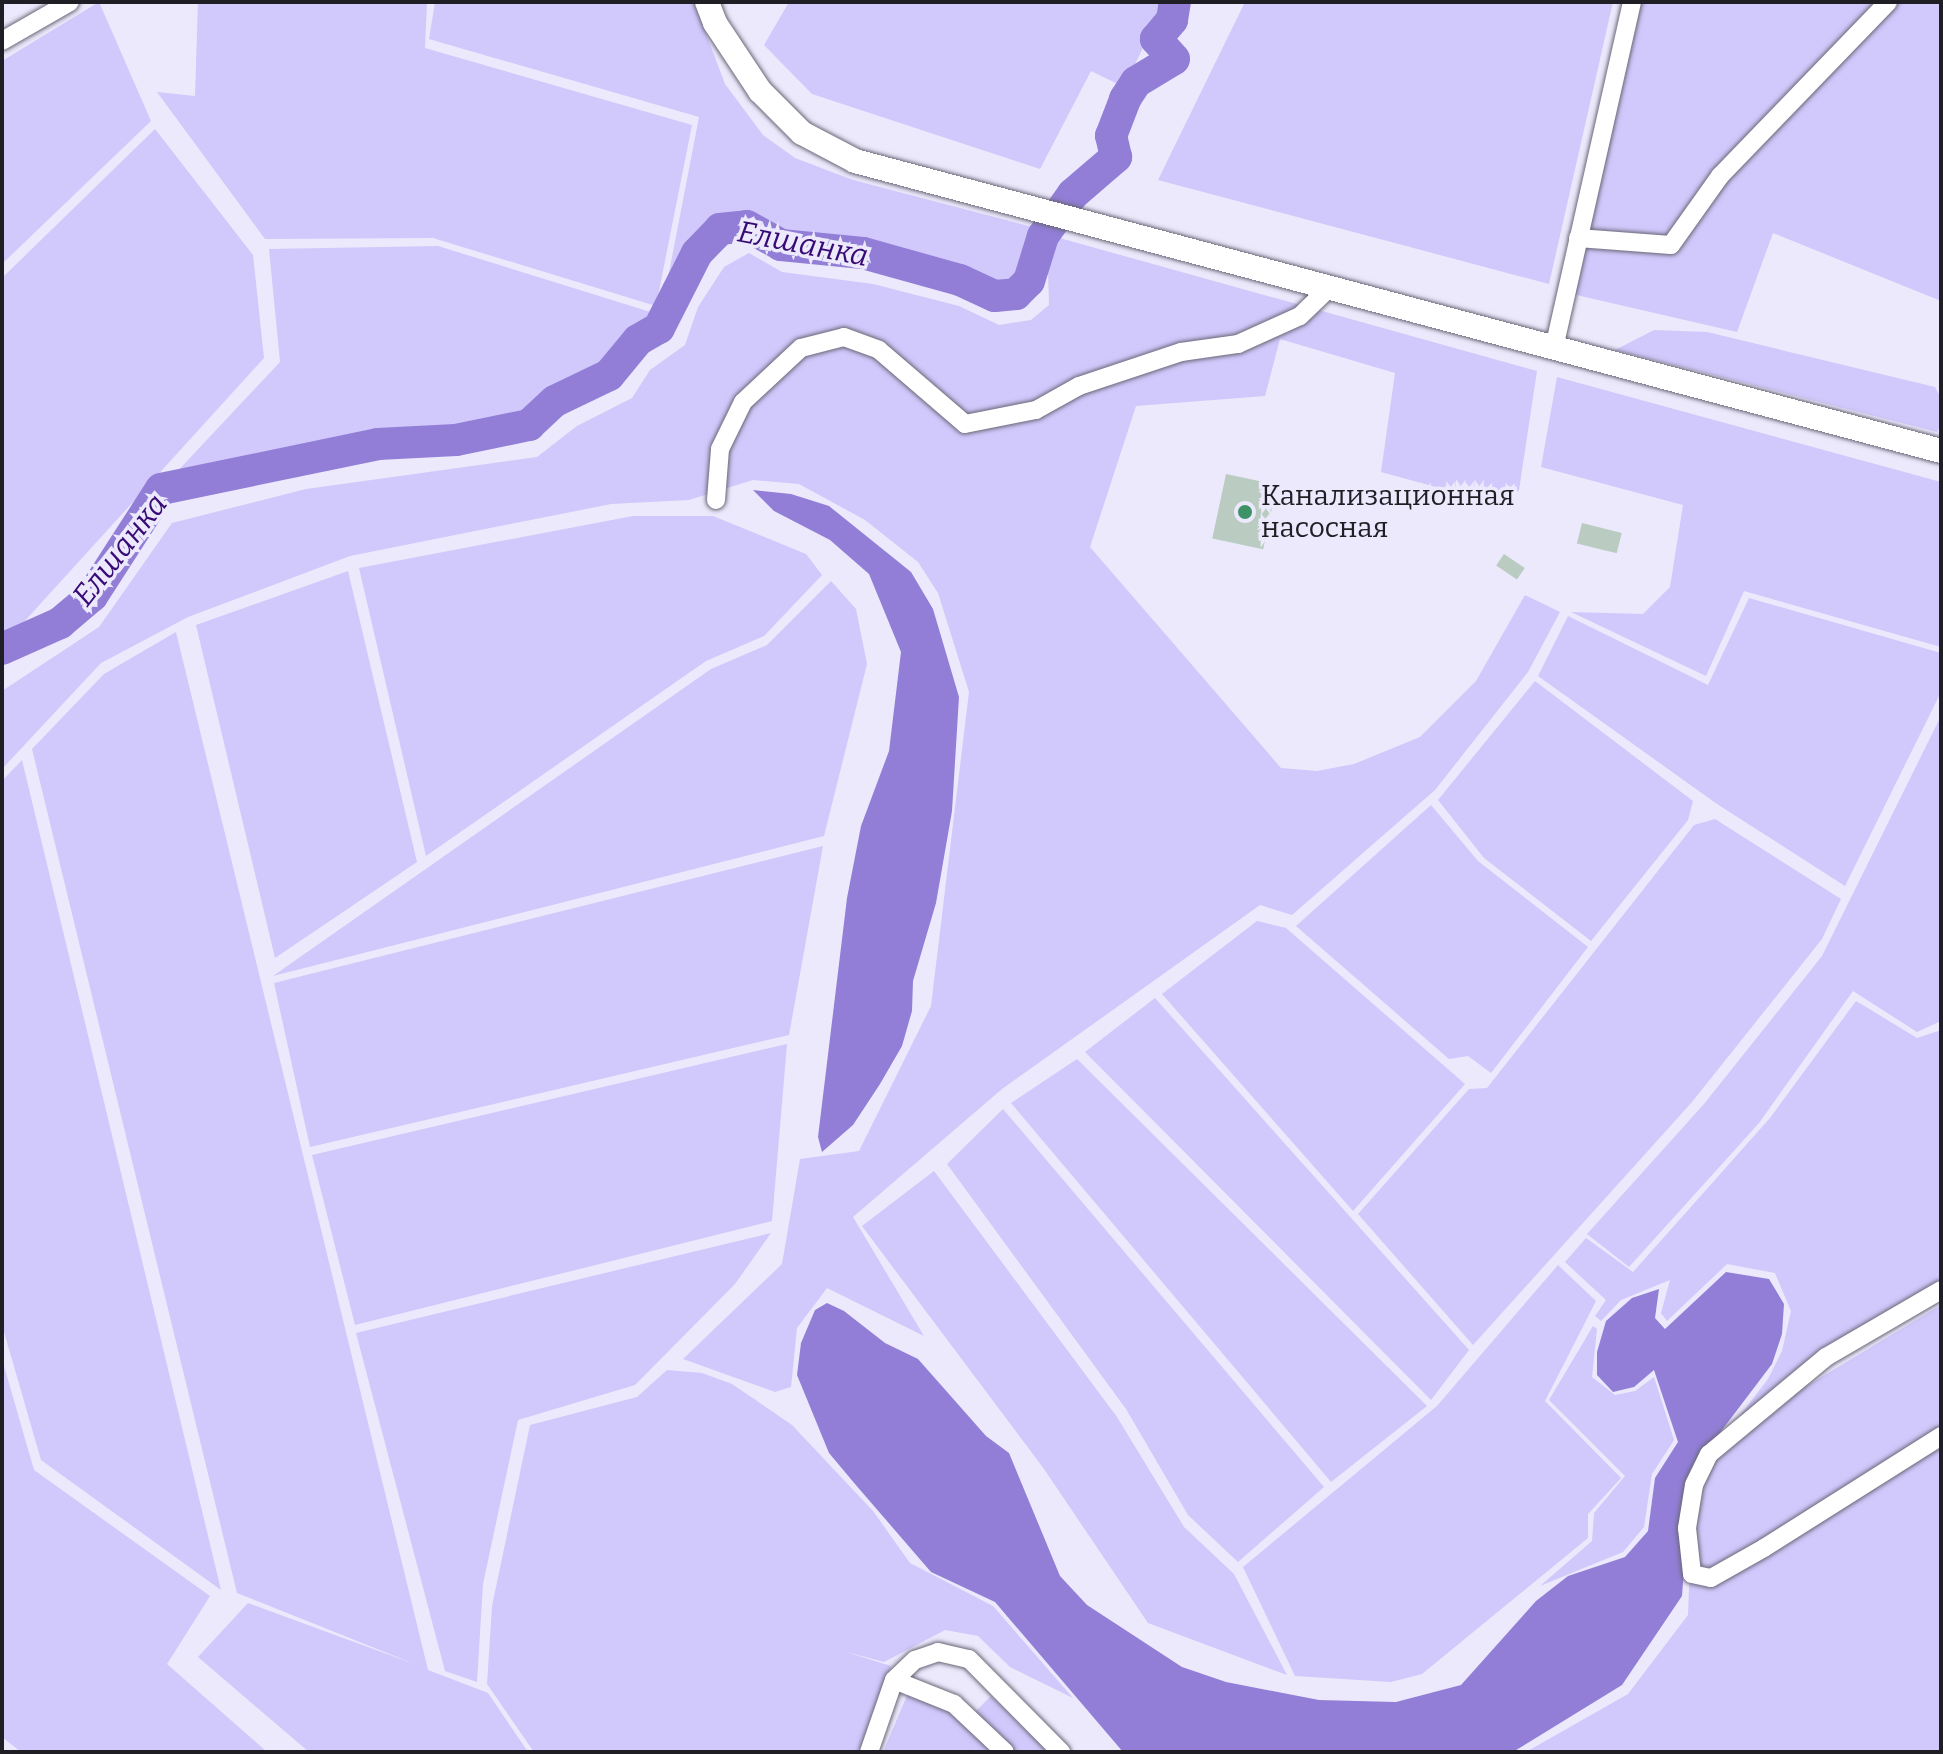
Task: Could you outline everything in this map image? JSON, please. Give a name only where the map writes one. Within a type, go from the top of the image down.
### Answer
[{"type":"main road","points":[[707,2],[715,23],[760,91],[802,133],[855,161],[1941,451]]},
{"type":"street","points":[[2,41],[70,2]]},
{"type":"street","points":[[1554,348],[1632,2]]},
{"type":"street","points":[[1578,238],[1671,245],[1720,176],[1888,2]]},
{"type":"street","points":[[716,500],[720,449],[743,402],[801,348],[844,337],[879,350],[965,424],[1036,410],[1079,386],[1181,352],[1238,344],[1300,316],[1329,288]]},
{"type":"street","points":[[1941,1290],[1826,1357],[1709,1454],[1694,1485],[1687,1528],[1692,1574],[1711,1578],[1941,1436]]},
{"type":"street","points":[[869,1752],[894,1680],[915,1660],[938,1652],[969,1659],[1061,1752]]},
{"type":"street","points":[[894,1680],[954,1704],[1005,1752]]},
{"type":"shaded area","points":[[99,2],[151,121],[2,264],[2,61]]},
{"type":"shaded area","points":[[198,2],[427,2],[425,48],[692,125],[656,306],[433,238],[265,239],[157,92],[195,96]]},
{"type":"shaded area","points":[[435,2],[694,2],[725,84],[763,135],[795,158],[853,180],[1032,227],[1028,299],[1011,309],[962,288],[881,266],[789,254],[763,237],[732,234],[700,267],[671,316],[663,304],[699,117],[429,39]]},
{"type":"shaded area","points":[[789,2],[1165,2],[1124,87],[1091,71],[1040,169],[812,94],[764,45]]},
{"type":"shaded area","points":[[1245,2],[1613,2],[1549,284],[1158,180]]},
{"type":"shaded area","points":[[1636,2],[1941,2],[1941,301],[1773,233],[1737,332],[1572,294]]},
{"type":"shaded area","points":[[155,129],[253,255],[264,358],[2,646],[2,278]]},
{"type":"shaded area","points":[[1056,237],[1537,371],[1519,490],[1505,506],[1381,472],[1395,373],[1280,339],[1265,396],[1136,406],[1090,547],[1281,768],[1317,771],[1354,764],[1420,737],[1476,681],[1525,595],[1560,612],[1528,672],[1435,790],[1292,915],[1260,905],[1002,1089],[853,1217],[924,1336],[827,1288],[797,1328],[791,1387],[775,1392],[683,1359],[782,1264],[800,1159],[859,1151],[931,1006],[969,692],[938,593],[918,562],[865,520],[799,484],[753,480],[689,500],[611,504],[350,556],[188,617],[101,663],[2,769],[2,691],[99,627],[172,523],[306,489],[537,457],[577,426],[632,398],[650,370],[685,345],[698,307],[724,267],[749,253],[782,272],[873,284],[959,306],[999,325],[1031,320],[1049,305],[1048,270]]},
{"type":"shaded area","points":[[438,246],[657,314],[671,326],[620,373],[528,436],[451,452],[414,448],[157,493],[280,362],[269,249]]},
{"type":"shaded area","points":[[1654,330],[1707,332],[1935,387],[1941,398],[1941,425],[1937,432],[1615,350]]},
{"type":"shaded area","points":[[1557,377],[1941,482],[1941,647],[1744,591],[1706,676],[1571,612],[1643,614],[1670,587],[1683,505],[1541,467]]},
{"type":"shaded area","points":[[753,490],[791,494],[829,506],[911,572],[933,609],[959,697],[952,811],[936,903],[913,981],[912,1011],[902,1046],[853,1125],[822,1152],[818,1137],[847,898],[861,826],[889,751],[901,652],[869,574],[830,540],[774,511]]},
{"type":"shaded area","points":[[633,516],[713,516],[806,554],[822,575],[764,636],[706,661],[426,856],[359,568]]},
{"type":"shaded area","points":[[348,571],[417,862],[275,958],[196,625]]},
{"type":"shaded area","points":[[831,581],[856,609],[867,664],[824,836],[273,976],[711,669],[767,645]]},
{"type":"shaded area","points":[[1749,598],[1941,653],[1941,692],[1845,886],[1717,804],[1538,676],[1568,616],[1708,685]]},
{"type":"shaded area","points":[[176,632],[428,1670],[488,1693],[528,1752],[309,1752],[198,1657],[248,1603],[417,1665],[237,1593],[32,749],[104,674]]},
{"type":"shaded area","points":[[1535,681],[1693,801],[1688,820],[1591,941],[1484,858],[1438,800]]},
{"type":"shaded area","points":[[1941,716],[1941,1021],[1917,1032],[1853,991],[1759,1123],[1629,1267],[1587,1234],[1704,1104],[1822,956]]},
{"type":"shaded area","points":[[22,760],[221,1590],[41,1460],[2,1325],[2,781]]},
{"type":"shaded area","points":[[1431,805],[1478,861],[1588,947],[1491,1073],[1468,1056],[1449,1059],[1296,926]]},
{"type":"shaded area","points":[[1715,819],[1841,899],[1822,939],[1692,1102],[1473,1345],[1358,1214],[1469,1089],[1487,1088],[1694,825]]},
{"type":"shaded area","points":[[823,846],[789,1035],[310,1147],[274,983]]},
{"type":"shaded area","points":[[1257,921],[1286,928],[1465,1084],[1353,1211],[1162,994]]},
{"type":"shaded area","points":[[1155,998],[1469,1350],[1431,1400],[1085,1052]]},
{"type":"shaded area","points":[[1856,1001],[1917,1038],[1941,1030],[1941,1281],[1822,1353],[1719,1443],[1768,1379],[1782,1351],[1791,1311],[1775,1273],[1727,1264],[1667,1321],[1661,1313],[1670,1280],[1621,1300],[1601,1321],[1595,1316],[1606,1300],[1565,1262],[1586,1238],[1633,1272],[1770,1118]]},
{"type":"shaded area","points":[[787,1044],[772,1221],[355,1325],[312,1155]]},
{"type":"shaded area","points":[[1077,1059],[1427,1406],[1331,1482],[1011,1103]]},
{"type":"shaded area","points":[[1003,1109],[1324,1487],[1238,1562],[1188,1515],[1126,1409],[947,1164]]},
{"type":"shaded area","points":[[934,1171],[1117,1417],[1184,1527],[1234,1574],[1287,1675],[1148,1623],[1044,1469],[862,1226]]},
{"type":"shaded area","points":[[771,1233],[735,1284],[635,1385],[518,1420],[483,1584],[477,1682],[445,1671],[356,1333]]},
{"type":"shaded area","points":[[1558,1265],[1596,1301],[1545,1401],[1621,1478],[1588,1514],[1588,1538],[1422,1674],[1391,1682],[1295,1676],[1243,1567],[1437,1406]]},
{"type":"shaded area","points":[[1726,1272],[1769,1279],[1784,1304],[1782,1334],[1772,1364],[1691,1471],[1682,1596],[1622,1685],[1513,1752],[1123,1752],[995,1602],[931,1572],[829,1453],[797,1375],[801,1343],[815,1310],[827,1303],[844,1311],[885,1343],[918,1359],[986,1436],[1009,1453],[1060,1576],[1087,1605],[1182,1667],[1226,1682],[1319,1700],[1396,1702],[1461,1685],[1536,1601],[1568,1576],[1625,1557],[1648,1531],[1655,1478],[1678,1442],[1654,1370],[1634,1387],[1613,1392],[1597,1375],[1597,1352],[1606,1321],[1632,1298],[1659,1289],[1655,1318],[1665,1329]]},
{"type":"shaded area","points":[[1941,1305],[1941,1752],[1526,1752],[1628,1694],[1688,1615],[1691,1536],[1702,1475],[1765,1411]]},
{"type":"shaded area","points":[[1593,1326],[1597,1329],[1592,1377],[1615,1395],[1635,1391],[1654,1377],[1674,1440],[1652,1474],[1644,1527],[1623,1552],[1540,1586],[1592,1541],[1594,1513],[1625,1476],[1549,1400]]},
{"type":"shaded area","points":[[2,1359],[34,1470],[210,1596],[167,1664],[267,1752],[21,1752],[2,1737]]},
{"type":"shaded area","points":[[667,1370],[702,1373],[732,1384],[792,1425],[873,1511],[910,1563],[993,1606],[1073,1698],[1010,1667],[978,1636],[945,1630],[884,1662],[843,1651],[891,1666],[862,1752],[534,1752],[487,1684],[492,1606],[530,1425],[637,1397]]},
{"type":"shaded area","points":[[909,1691],[952,1712],[994,1752],[883,1752]]},
{"type":"shaded area","points":[[991,1696],[1048,1752],[1014,1752],[973,1714]]},
{"type":"building","name":"Канализационная насосная","points":[[1226,474],[1277,485],[1263,549],[1212,539]]},
{"type":"building","points":[[1582,523],[1622,533],[1617,553],[1577,543]]},
{"type":"building","points":[[1504,554],[1525,568],[1517,580],[1496,566]]},
{"type":"waterway","name":"Елшанка","points":[[2,649],[60,623],[92,596],[161,489],[378,444],[456,440],[529,425],[555,401],[609,375],[638,340],[659,328],[697,253],[720,229],[747,226],[781,245],[863,253],[960,280],[995,296],[1016,294],[1029,281],[1043,236],[1073,194],[1116,157],[1111,136],[1125,99],[1136,82],[1174,59],[1156,39],[1172,20],[1175,2]]},
{"type":"place","name":"Канализационная насосная","points":[[1245,512]]}]
